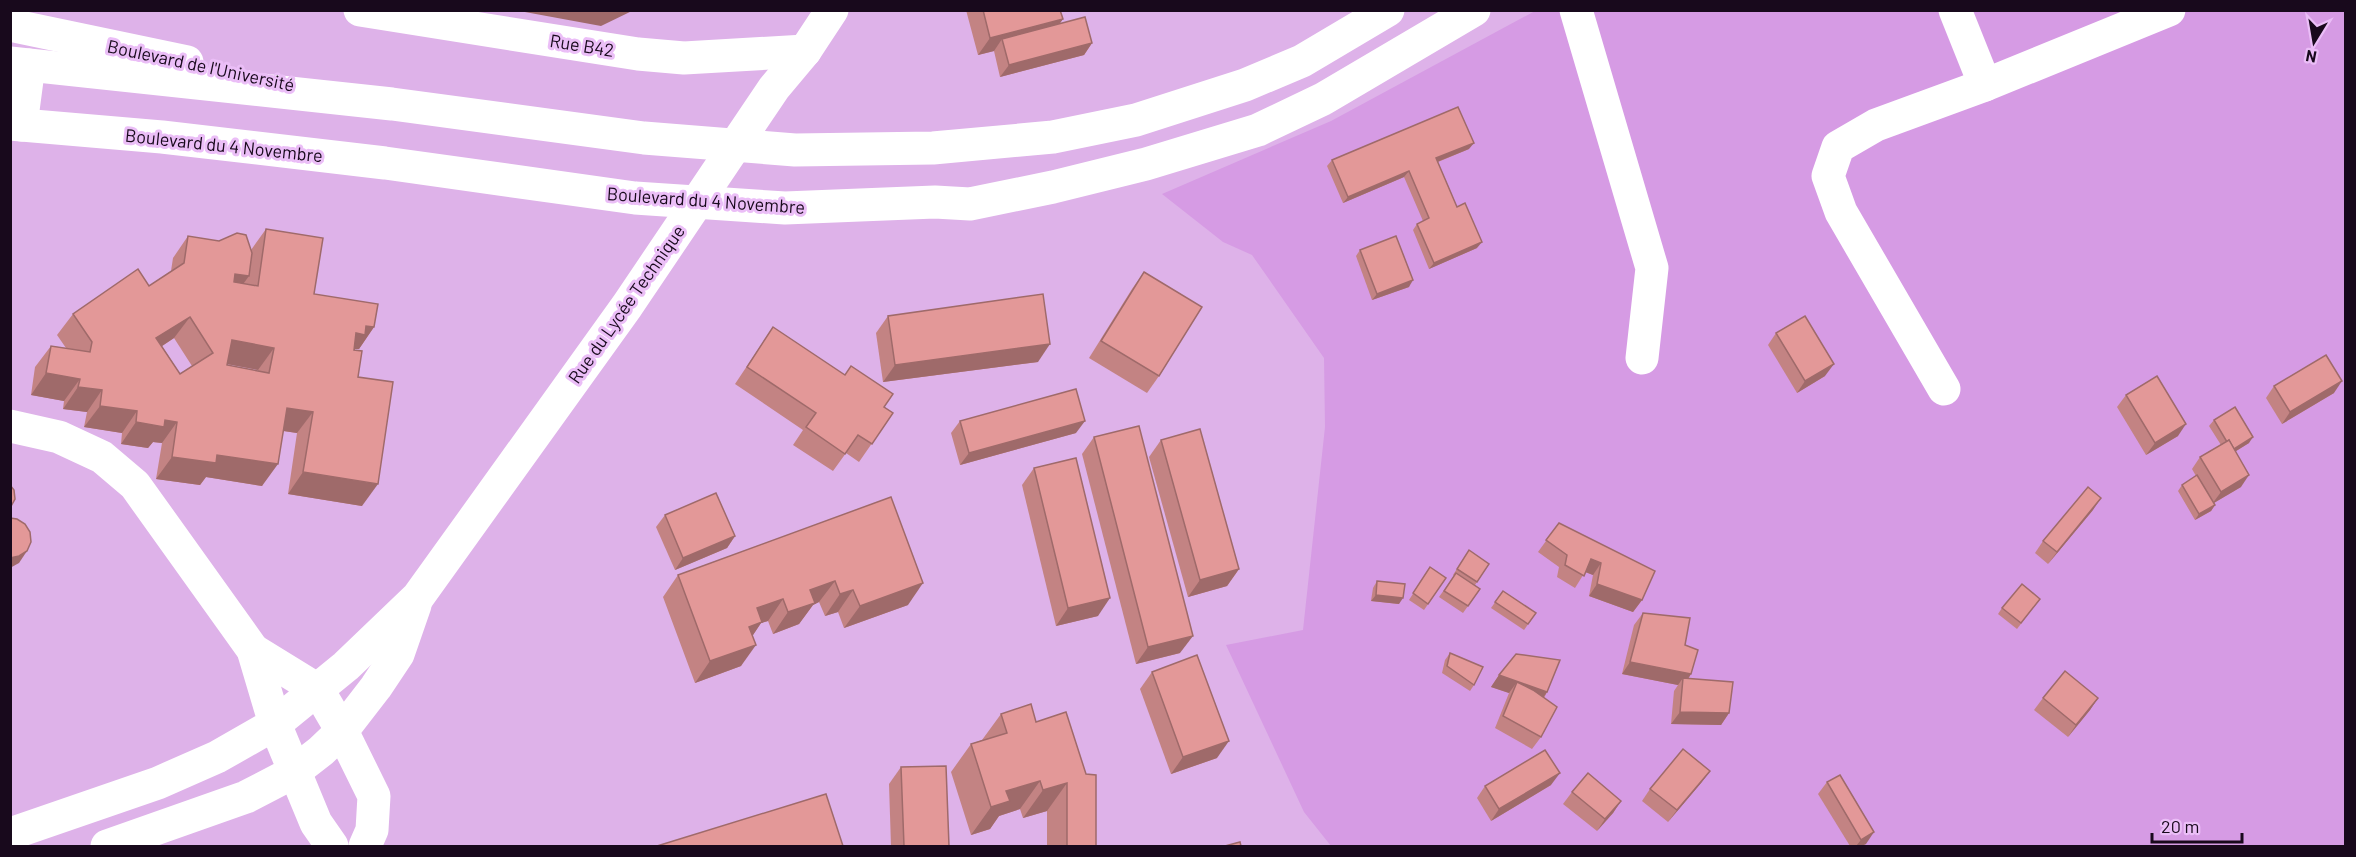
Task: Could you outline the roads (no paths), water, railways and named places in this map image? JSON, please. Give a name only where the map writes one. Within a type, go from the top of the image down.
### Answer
[{"type":"main road","name":"Rue B42","points":[[360,10],[638,54],[684,58],[805,51]]},
{"type":"main road","name":"Rue du Lycée Technique","points":[[418,597],[643,282],[774,88],[805,51],[832,10]]},
{"type":"main road","points":[[16,125],[20,64],[392,104],[692,143],[795,150],[933,148],[1053,137],[1136,120],[1245,85],[1302,61],[1388,10]]},
{"type":"main road","name":"Boulevard du 4 Novembre","points":[[16,125],[174,139],[385,163],[635,198],[785,208],[934,202],[970,204],[1053,187],[1146,164],[1258,130],[1323,99],[1474,10]]},
{"type":"main road","points":[[1576,10],[1652,268],[1642,358]]},
{"type":"main road","points":[[1955,10],[1985,86]]},
{"type":"main road","points":[[1944,389],[1841,212],[1828,176],[1838,147],[1876,125],[1985,86],[2169,10]]},
{"type":"main road","name":"Boulevard de l'Université","points":[[10,25],[392,104]]},
{"type":"main road","points":[[10,426],[59,437],[102,457],[135,485],[253,650],[275,724],[294,772],[316,823],[332,846]]},
{"type":"main road","points":[[10,834],[158,783],[217,757],[275,724],[318,690],[418,597]]},
{"type":"main road","points":[[107,846],[246,796],[294,772],[342,732],[376,687],[398,654],[418,597]]},
{"type":"main road","points":[[253,650],[318,690],[374,796],[372,830],[365,846]]}]
